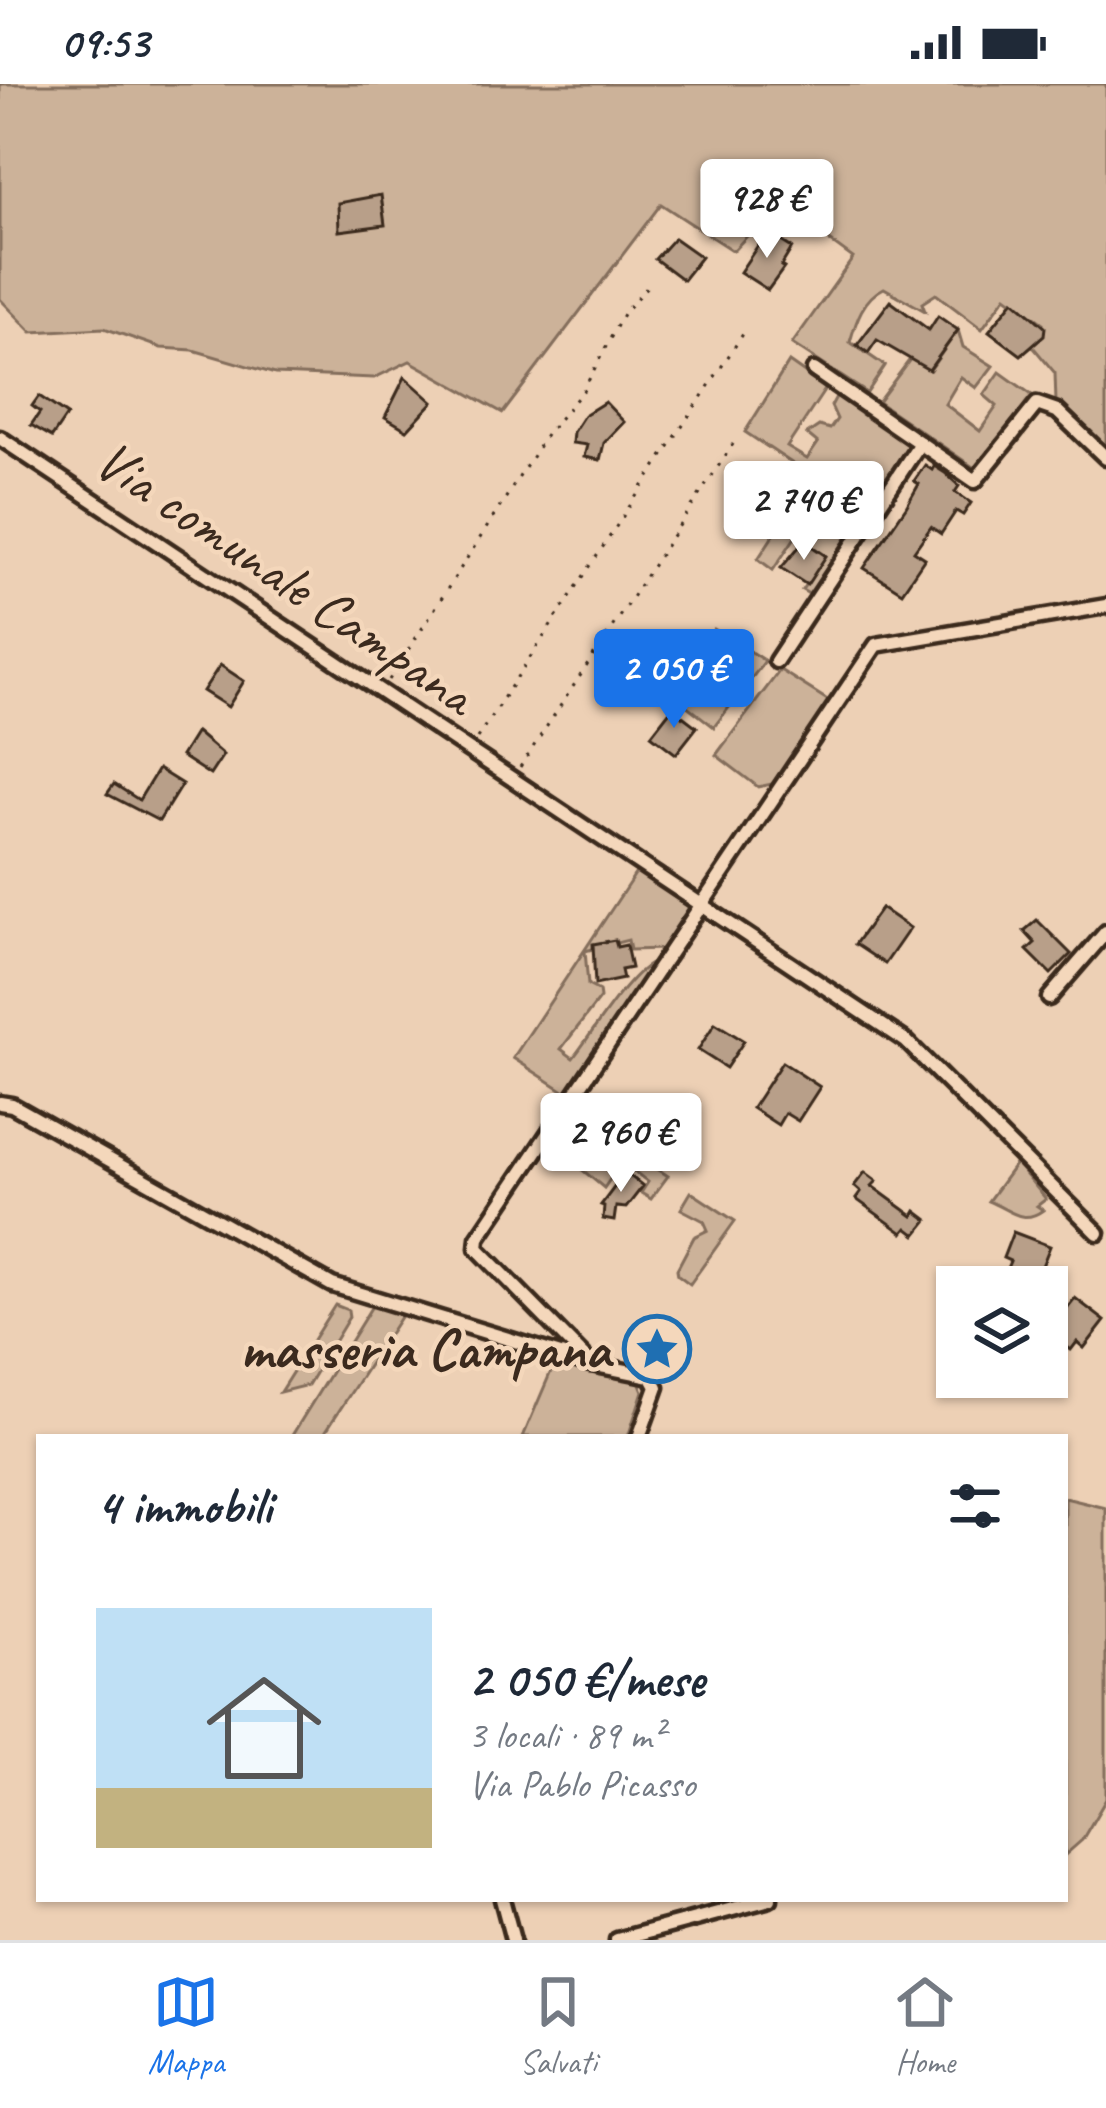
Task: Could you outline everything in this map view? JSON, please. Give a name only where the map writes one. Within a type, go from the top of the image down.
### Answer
[{"type":"street","points":[[814,370],[975,481],[1037,404],[1057,410],[1106,458]]},
{"type":"street","name":"Via comunale Campana","points":[[0,438],[906,1041],[1098,1233]]},
{"type":"street","points":[[776,661],[920,443]]},
{"type":"street","points":[[591,1364],[477,1248],[478,1238],[876,645],[1106,606]]},
{"type":"street","points":[[1048,998],[1106,932]]},
{"type":"street","points":[[0,1103],[13,1105],[332,1285],[591,1364],[651,1376],[657,1387],[640,1434]]},
{"type":"street","points":[[503,1902],[513,1940]]},
{"type":"street","points":[[617,1940],[759,1902]]},
{"type":"path","points":[[382,692],[548,432],[583,391],[624,312],[650,284]]},
{"type":"path","points":[[469,749],[745,331]]},
{"type":"path","points":[[512,778],[737,438]]},
{"type":"shaded area","points":[[0,84],[1106,84],[1106,453],[1056,403],[1055,373],[1029,342],[1043,323],[1006,296],[982,329],[936,294],[922,303],[925,311],[884,288],[877,292],[861,311],[850,342],[885,366],[867,393],[792,344],[853,258],[778,203],[733,251],[661,204],[503,413],[410,361],[374,378],[275,374],[193,350],[161,348],[104,328],[32,332],[0,299]]},
{"type":"shaded area","points":[[958,330],[963,347],[993,366],[976,388],[961,377],[945,404],[980,431],[997,406],[984,395],[1000,372],[1032,395],[976,469],[878,402],[911,358],[930,370]]},
{"type":"shaded area","points":[[789,362],[826,388],[787,447],[807,459],[818,443],[807,434],[819,426],[830,429],[837,419],[831,406],[837,395],[911,445],[809,594],[802,590],[825,555],[796,536],[773,570],[758,559],[797,499],[829,520],[843,512],[854,517],[859,491],[828,470],[820,482],[745,432]]},
{"type":"shaded area","points":[[714,629],[765,661],[714,727],[668,691]]},
{"type":"shaded area","points":[[780,670],[829,701],[772,784],[758,787],[716,755]]},
{"type":"shaded area","points":[[637,871],[690,908],[662,949],[630,950],[628,940],[585,951],[588,985],[599,991],[600,998],[561,1049],[573,1058],[635,976],[656,962],[570,1095],[513,1058]]},
{"type":"shaded area","points":[[582,1119],[668,1176],[651,1199],[641,1193],[648,1182],[622,1162],[604,1188],[568,1158],[562,1148]]},
{"type":"shaded area","points":[[1016,1163],[1046,1199],[1037,1206],[1043,1210],[1035,1215],[1016,1214],[988,1201]]},
{"type":"shaded area","points":[[691,1192],[735,1221],[690,1284],[677,1269],[694,1237],[708,1230],[704,1221],[681,1209]]},
{"type":"shaded area","points":[[335,1305],[348,1310],[349,1317],[308,1385],[280,1392]]},
{"type":"shaded area","points":[[372,1306],[402,1314],[324,1434],[293,1434]]},
{"type":"shaded area","points":[[555,1362],[639,1381],[643,1391],[629,1434],[524,1434]]},
{"type":"shaded area","points":[[1068,1499],[1106,1508],[1106,1799],[1082,1840],[1068,1852]]},
{"type":"building","points":[[381,195],[385,225],[339,231],[338,203]]},
{"type":"building","points":[[767,232],[792,248],[768,290],[740,272]]},
{"type":"building","points":[[674,238],[701,257],[683,280],[655,259]]},
{"type":"building","points":[[1014,300],[1045,327],[1044,335],[1021,355],[989,331]]},
{"type":"building","points":[[890,301],[929,330],[938,316],[958,330],[929,370],[877,340],[868,353],[857,345]]},
{"type":"building","points":[[405,377],[433,402],[407,430],[385,417]]},
{"type":"building","points":[[39,396],[67,415],[52,437],[31,425],[40,412],[32,406]]},
{"type":"building","points":[[605,402],[624,422],[604,443],[600,460],[584,457],[587,445],[572,443],[573,432],[584,415]]},
{"type":"building","points":[[925,465],[945,473],[959,486],[955,492],[971,503],[963,515],[956,511],[941,534],[931,527],[914,551],[925,558],[902,592],[864,568],[906,507]]},
{"type":"building","points":[[833,472],[848,481],[828,512],[813,502],[819,493],[809,487],[817,474],[828,481]]},
{"type":"building","points":[[804,541],[826,556],[807,585],[781,568]]},
{"type":"building","points":[[220,665],[244,681],[228,707],[203,691]]},
{"type":"building","points":[[672,708],[697,727],[676,754],[651,735]]},
{"type":"building","points":[[196,732],[223,755],[210,775],[181,756]]},
{"type":"building","points":[[158,769],[182,784],[159,821],[107,794],[114,784],[139,800]]},
{"type":"building","points":[[881,908],[910,928],[885,964],[855,944]]},
{"type":"building","points":[[1037,920],[1071,954],[1051,974],[1027,950],[1035,943],[1024,931]]},
{"type":"building","points":[[615,940],[617,947],[626,945],[631,968],[621,970],[623,979],[595,985],[593,944]]},
{"type":"building","points":[[715,1023],[744,1041],[726,1068],[698,1050]]},
{"type":"building","points":[[782,1062],[820,1087],[798,1121],[785,1113],[778,1125],[752,1108]]},
{"type":"building","points":[[621,1169],[643,1186],[626,1208],[616,1207],[614,1221],[603,1219],[601,1205],[619,1181],[614,1178]]},
{"type":"building","points":[[865,1172],[877,1181],[872,1186],[913,1216],[916,1211],[928,1220],[916,1235],[907,1228],[903,1233],[856,1199],[861,1192],[854,1186]]},
{"type":"building","points":[[1013,1232],[1050,1246],[1042,1266],[1008,1266],[1010,1261],[1003,1258]]},
{"type":"building","points":[[1075,1298],[1105,1321],[1084,1348],[1077,1342],[1068,1348],[1068,1307]]},
{"type":"place","name":"masseria Campana","points":[[657,1349]]}]
